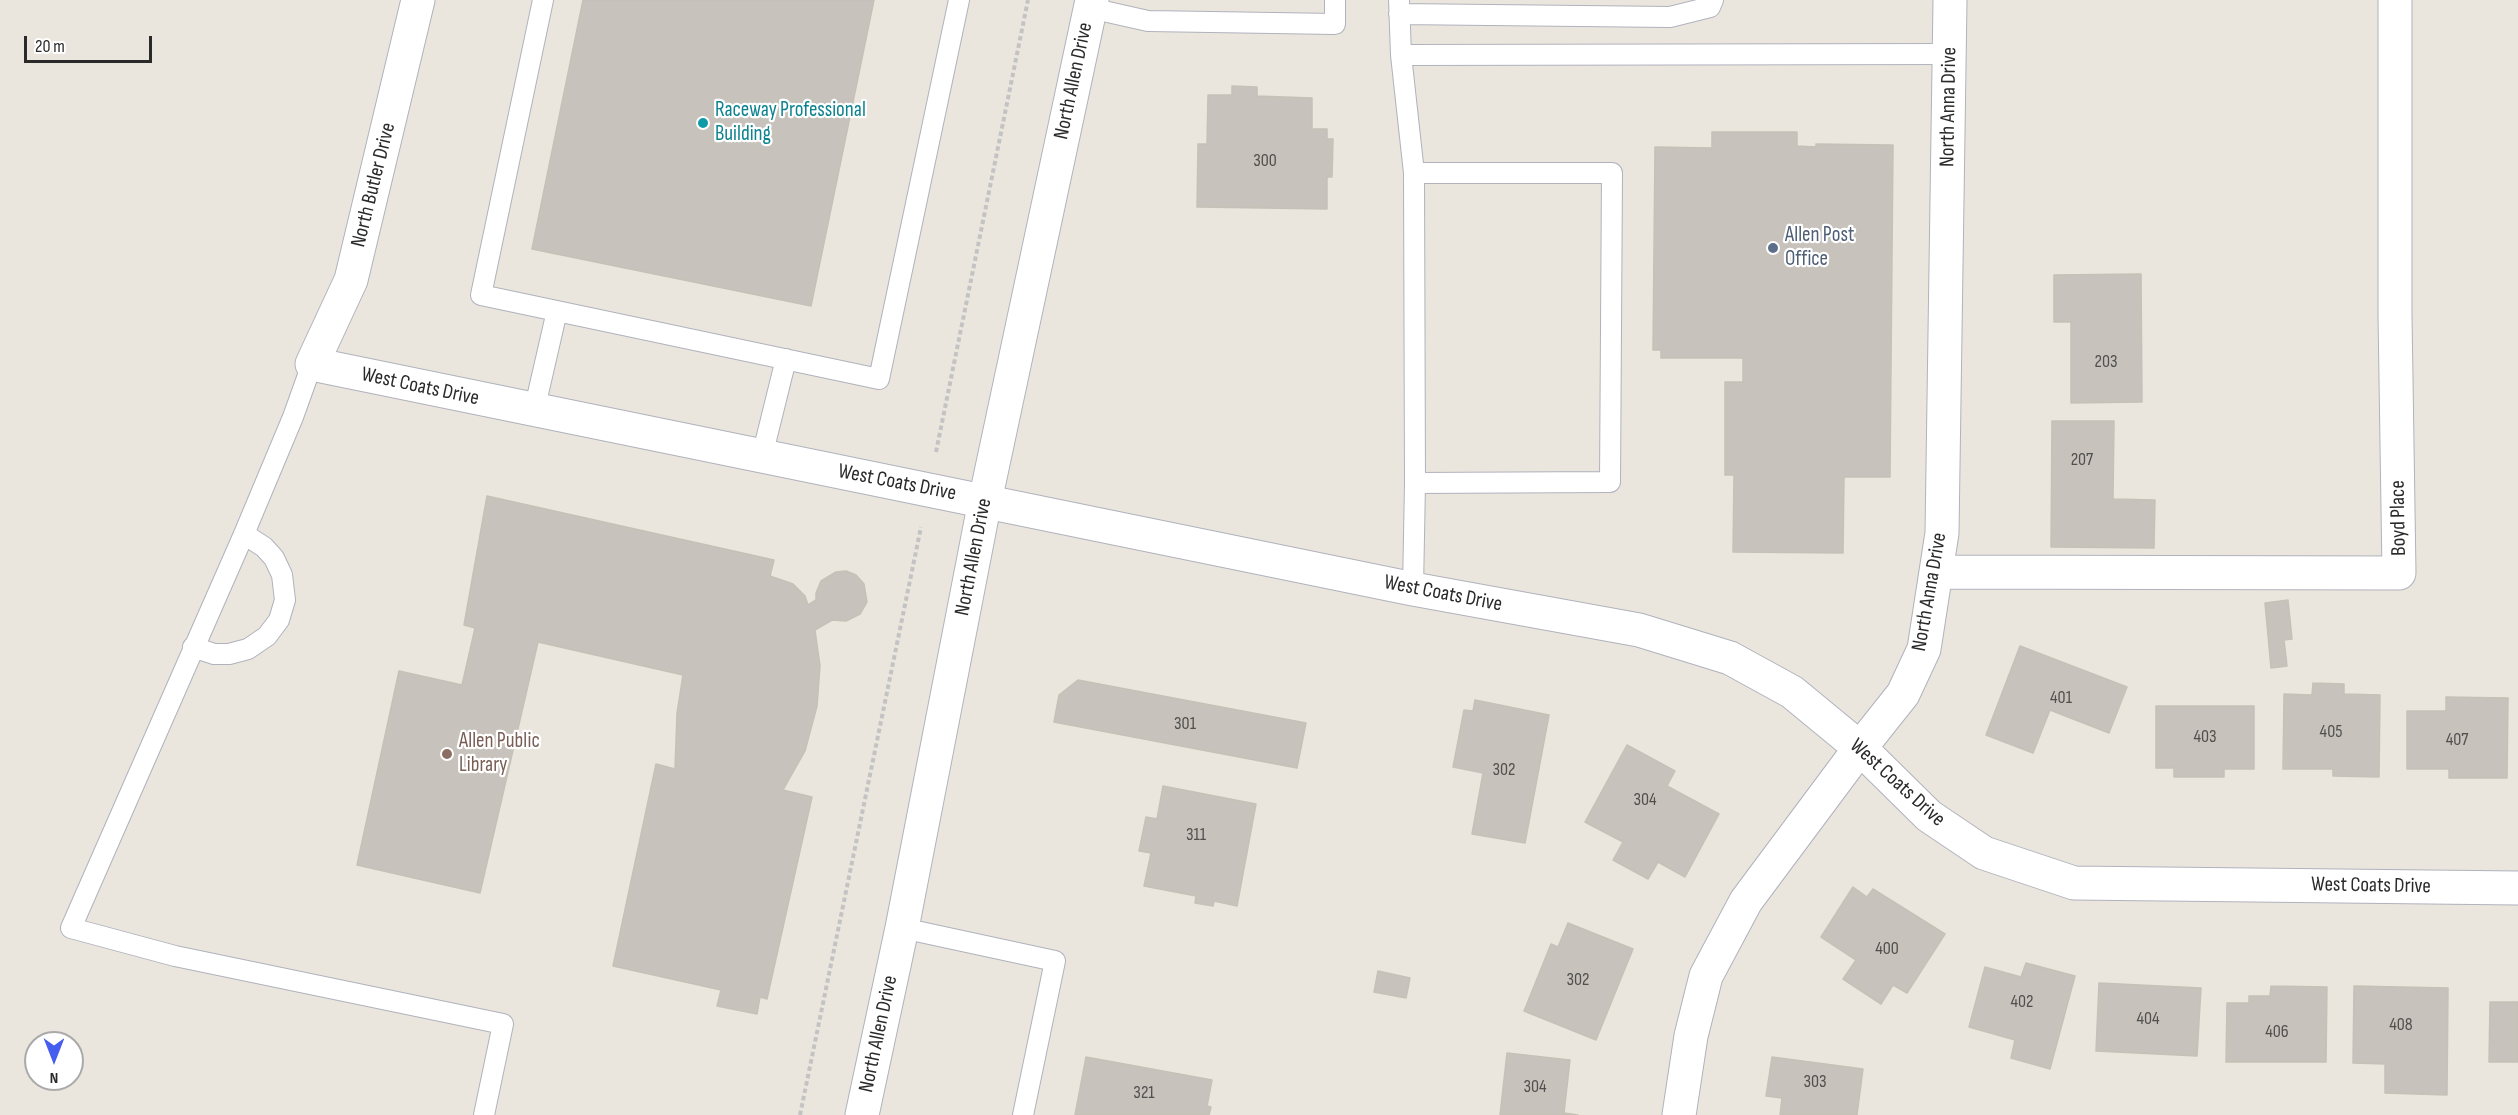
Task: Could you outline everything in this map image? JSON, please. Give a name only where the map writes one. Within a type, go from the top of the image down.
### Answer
[{"type":"street","name":"North Butler Drive","points":[[312,364],[351,280],[418,0]]},
{"type":"street","name":"North Anna Drive","points":[[1679,1115],[1691,1036],[1706,975],[1746,901],[1903,694],[1924,648],[1942,533],[1951,54],[1950,0]]},
{"type":"street","name":"Boyd Place","points":[[1936,572],[2399,573],[2395,315],[2395,0]]},
{"type":"street","name":"North Allen Drive","points":[[862,1115],[902,928],[985,501],[1091,4]]},
{"type":"street","name":"West Coats Drive","points":[[312,364],[1413,589],[1639,630],[1730,658],[1792,692],[1860,748],[1929,816],[1984,853],[2074,883],[2518,888]]},
{"type":"lane","points":[[543,0],[481,295],[879,379],[959,0]]},
{"type":"lane","points":[[1091,4],[1148,21],[1335,24],[1335,0]]},
{"type":"lane","points":[[1413,589],[1414,173],[1401,55],[1399,7],[1670,17],[1710,7],[1713,0]]},
{"type":"lane","points":[[1401,55],[1951,54]]},
{"type":"lane","points":[[1414,173],[1612,172],[1610,482],[1415,483]]},
{"type":"lane","points":[[534,411],[557,311]]},
{"type":"lane","points":[[762,456],[786,359]]},
{"type":"lane","points":[[312,364],[293,417],[244,534],[71,928],[175,956],[503,1024],[484,1115]]},
{"type":"lane","points":[[193,647],[214,654],[229,654],[248,649],[267,636],[279,620],[285,600],[282,575],[274,558],[264,547],[244,534]]},
{"type":"lane","points":[[902,928],[1055,961],[1023,1115]]},
{"type":"path","points":[[801,1115],[1028,0]]},
{"type":"building","name":"Raceway Professional Building","points":[[583,0],[874,0],[811,306],[532,249]]},
{"type":"building","points":[[1232,86],[1257,87],[1257,96],[1312,98],[1312,129],[1327,129],[1327,139],[1333,139],[1332,177],[1327,177],[1327,209],[1197,207],[1198,144],[1207,144],[1208,95],[1232,95]]},
{"type":"building","name":"Allen Post Office","points":[[1712,132],[1797,132],[1797,146],[1816,147],[1816,144],[1893,145],[1890,477],[1844,477],[1843,553],[1733,552],[1734,475],[1725,475],[1725,382],[1743,382],[1743,358],[1661,358],[1661,350],[1653,350],[1655,147],[1712,148]]},
{"type":"building","points":[[2141,274],[2142,402],[2071,403],[2071,322],[2054,322],[2054,275]]},
{"type":"building","points":[[2052,421],[2114,421],[2113,499],[2155,500],[2154,548],[2051,547]]},
{"type":"building","name":"Allen Public Library","points":[[487,496],[774,560],[770,576],[793,584],[805,596],[808,605],[816,600],[821,581],[836,572],[846,571],[856,575],[864,584],[867,602],[860,614],[846,621],[832,620],[815,630],[820,666],[817,706],[805,751],[783,790],[812,797],[767,999],[760,997],[757,1014],[717,1006],[721,990],[613,966],[656,764],[675,769],[677,713],[683,675],[538,642],[480,893],[357,865],[399,671],[462,685],[475,628],[464,625]]},
{"type":"building","points":[[2288,600],[2292,639],[2284,640],[2287,666],[2271,668],[2265,603]]},
{"type":"building","points":[[2020,646],[2127,687],[2109,733],[2050,710],[2033,753],[1986,735]]},
{"type":"building","points":[[1078,680],[1306,723],[1297,768],[1054,722],[1059,695]]},
{"type":"building","points":[[2313,683],[2344,684],[2344,694],[2380,695],[2379,777],[2333,776],[2333,769],[2283,769],[2284,694],[2312,695]]},
{"type":"building","points":[[2446,697],[2508,698],[2507,778],[2449,778],[2449,769],[2407,769],[2407,711],[2446,711]]},
{"type":"building","points":[[1475,700],[1549,715],[1525,843],[1472,834],[1483,773],[1453,767],[1464,710],[1473,711]]},
{"type":"building","points":[[2156,706],[2254,706],[2254,769],[2224,769],[2224,777],[2174,777],[2174,768],[2156,768]]},
{"type":"building","points":[[1627,745],[1675,771],[1667,786],[1719,814],[1685,877],[1658,862],[1648,879],[1613,860],[1623,842],[1585,822]]},
{"type":"building","points":[[1163,786],[1256,804],[1237,906],[1214,901],[1213,906],[1195,903],[1196,896],[1144,886],[1151,853],[1139,851],[1146,817],[1157,819]]},
{"type":"building","points":[[1853,887],[1867,897],[1873,889],[1945,934],[1907,993],[1893,985],[1881,1004],[1843,979],[1856,960],[1821,937]]},
{"type":"building","points":[[1568,923],[1633,949],[1596,1040],[1524,1011],[1551,944],[1558,947]]},
{"type":"building","points":[[2026,963],[2075,976],[2050,1069],[2011,1058],[2015,1040],[1969,1027],[1985,967],[2021,977]]},
{"type":"building","points":[[1378,971],[1410,978],[1406,998],[1374,992]]},
{"type":"building","points":[[2099,983],[2201,988],[2197,1056],[2096,1051]]},
{"type":"building","points":[[2271,986],[2327,987],[2326,1062],[2226,1062],[2227,1003],[2249,1003],[2249,996],[2270,996]]},
{"type":"building","points":[[2354,986],[2448,988],[2447,1095],[2385,1093],[2385,1064],[2353,1063]]},
{"type":"building","points":[[2490,1002],[2518,1002],[2518,1062],[2489,1062]]},
{"type":"building","points":[[1507,1053],[1570,1060],[1564,1113],[1578,1115],[1500,1115]]},
{"type":"building","points":[[1086,1057],[1212,1080],[1207,1106],[1211,1107],[1209,1115],[1075,1115]]},
{"type":"building","points":[[1772,1057],[1863,1069],[1857,1115],[1780,1115],[1782,1098],[1766,1096]]},
{"type":"place","name":"Raceway Professional Building","points":[[703,123]]},
{"type":"place","name":"Allen Post Office","points":[[1773,248]]},
{"type":"place","name":"Allen Public Library","points":[[447,754]]}]
